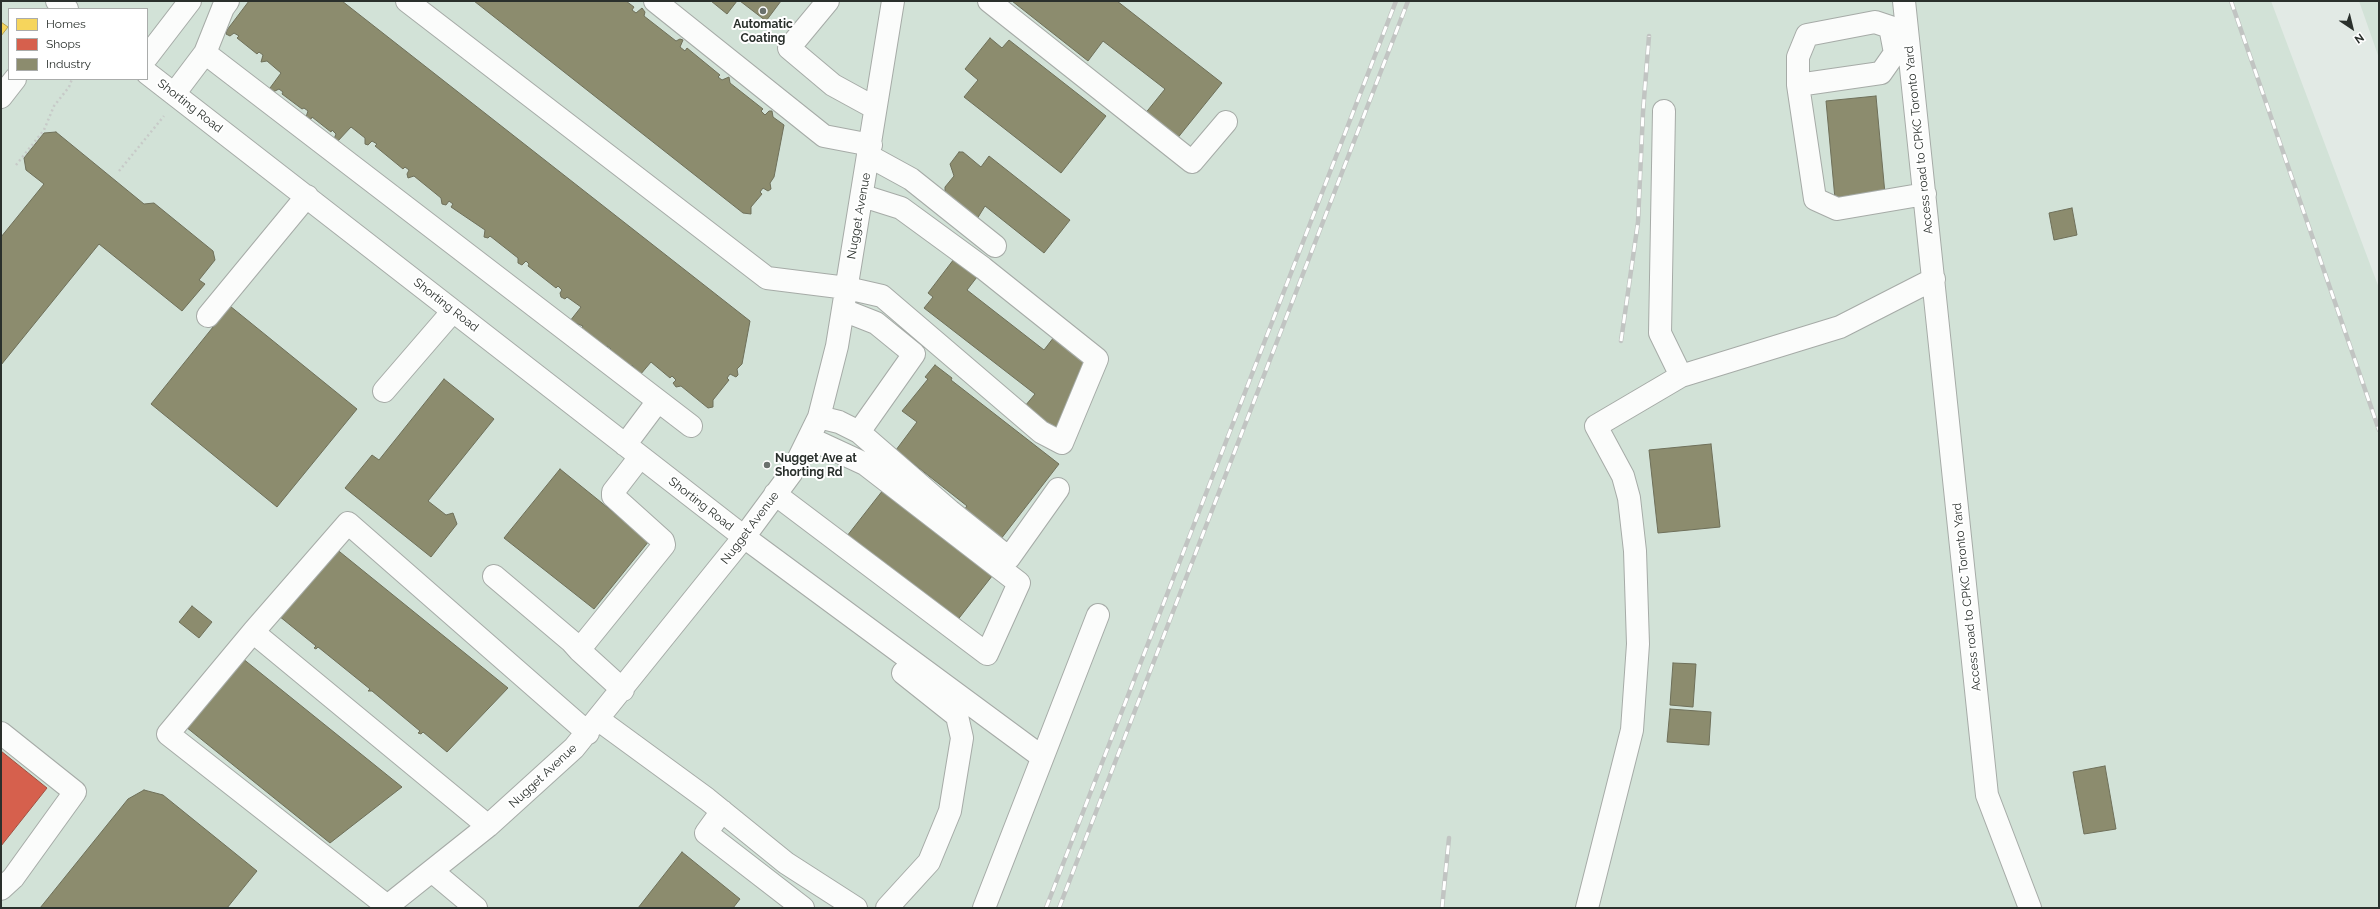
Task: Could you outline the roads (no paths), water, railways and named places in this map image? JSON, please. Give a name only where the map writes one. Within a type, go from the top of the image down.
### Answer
[{"type":"street","points":[[57,1],[66,8]]},
{"type":"street","points":[[148,56],[190,1]]},
{"type":"street","points":[[174,94],[205,53],[223,8],[228,1]]},
{"type":"street","points":[[407,1],[767,278],[847,288],[882,296],[1041,432],[1062,443],[1097,359],[983,268],[901,208],[863,196]]},
{"type":"street","points":[[656,1],[824,136],[870,151],[911,179],[995,246]]},
{"type":"street","points":[[828,1],[789,48],[833,85],[875,108]]},
{"type":"street","name":"Nugget Avenue","points":[[386,907],[488,826],[574,748],[623,690],[744,537],[792,472],[819,417],[837,346],[863,196],[875,108],[894,1]]},
{"type":"street","points":[[989,1],[1192,162],[1226,122]]},
{"type":"street","name":"Access road to CPKC Toronto Yard","points":[[1904,1],[1902,53],[1925,194],[1987,796],[2030,908]]},
{"type":"street","points":[[1798,85],[1881,73],[1902,53],[1890,27],[1875,22],[1807,35],[1798,57],[1798,85],[1815,199],[1837,209],[1925,194]]},
{"type":"street","points":[[205,53],[691,426]]},
{"type":"street","name":"Shorting Road","points":[[148,74],[744,537],[832,604],[1042,757]]},
{"type":"street","points":[[1,97],[14,80]]},
{"type":"street","points":[[1664,111],[1660,333],[1681,376]]},
{"type":"street","points":[[208,316],[307,196]]},
{"type":"street","points":[[1587,908],[1632,730],[1638,644],[1635,551],[1629,498],[1623,476],[1596,426],[1681,376],[1840,328],[1934,279]]},
{"type":"street","points":[[843,310],[876,323],[914,354],[859,432]]},
{"type":"street","points":[[384,391],[454,311]]},
{"type":"street","points":[[579,650],[664,545],[663,541],[613,496],[613,492],[632,451],[658,401]]},
{"type":"street","points":[[819,417],[839,422],[859,432],[950,511],[1009,558],[1058,489]]},
{"type":"street","points":[[776,494],[987,654],[1019,583],[865,464],[809,438]]},
{"type":"street","points":[[386,907],[168,734],[253,632],[348,523],[593,726],[714,805],[786,863],[856,908]]},
{"type":"street","points":[[494,576],[571,641],[623,690]]},
{"type":"street","points":[[832,604],[838,620],[957,716],[962,738],[950,811],[929,862],[887,908]]},
{"type":"street","points":[[984,908],[1098,615]]},
{"type":"street","points":[[253,632],[488,826]]},
{"type":"street","points":[[1,733],[75,792],[13,878],[1,889]]},
{"type":"street","points":[[714,805],[706,833],[804,908]]},
{"type":"street","points":[[432,871],[476,908]]},
{"type":"street","points":[[814,908],[828,889]]},
{"type":"railway","points":[[1046,908],[1396,1]]},
{"type":"railway","points":[[1059,908],[1408,1]]},
{"type":"railway","points":[[2231,1],[2379,430]]},
{"type":"railway","points":[[1621,341],[1638,222],[1643,112],[1649,36]]},
{"type":"railway","points":[[1442,908],[1449,838]]},
{"type":"place","name":"Automatic Coating","points":[[763,11]]},
{"type":"place","name":"Nugget Ave at Shorting Rd","points":[[767,465]]}]
